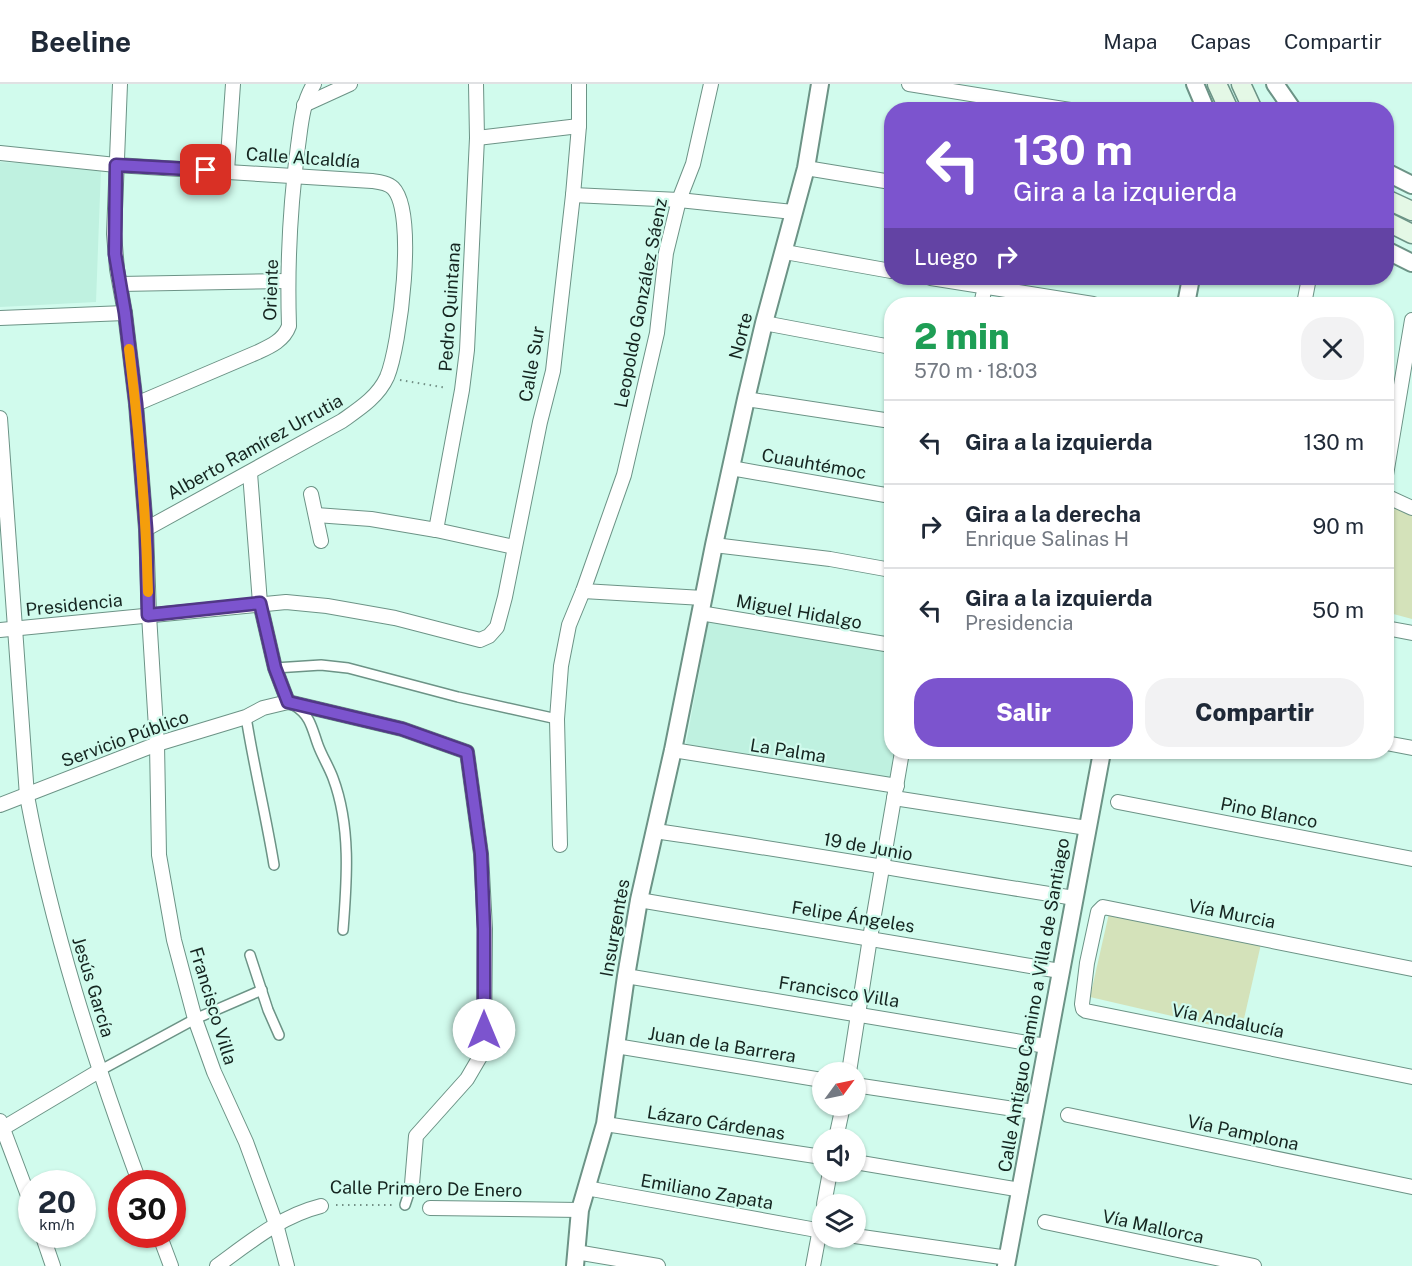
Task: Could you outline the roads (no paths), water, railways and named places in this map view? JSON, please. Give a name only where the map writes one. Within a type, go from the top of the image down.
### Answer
[{"type":"main road","points":[[1217,84],[1225,102]]},
{"type":"main road","points":[[1243,87],[1250,102]]},
{"type":"main road","points":[[1394,203],[1412,211]]},
{"type":"street","name":"Francisco Villa","points":[[120,84],[114,234],[136,404],[146,529],[148,615],[157,744],[159,855],[174,940],[195,1019],[214,1072],[246,1142],[276,1224],[287,1266]]},
{"type":"street","points":[[227,171],[233,84]]},
{"type":"street","name":"Oriente","points":[[136,404],[258,352],[282,337],[289,326],[288,281],[294,177],[304,105],[314,84]]},
{"type":"street","points":[[304,105],[350,84]]},
{"type":"street","name":"Pedro Quintana","points":[[436,530],[462,390],[470,323],[477,138],[476,84]]},
{"type":"street","name":"Calle Sur","points":[[483,639],[493,633],[500,621],[540,422],[553,371],[573,195],[579,126],[579,84]]},
{"type":"street","name":"Leopoldo González Sáenz","points":[[560,845],[556,719],[561,666],[569,626],[624,475],[657,333],[666,253],[679,200],[693,164],[711,84]]},
{"type":"street","name":"Norte","points":[[702,606],[730,468],[764,323],[807,168],[820,84]]},
{"type":"street","points":[[909,84],[1020,102]]},
{"type":"street","points":[[1196,84],[1203,102]]},
{"type":"street","points":[[1275,84],[1287,102]]},
{"type":"street","points":[[1237,102],[1243,87]]},
{"type":"street","points":[[477,138],[579,126]]},
{"type":"street","name":"Calle Alcaldía","points":[[0,153],[116,165],[372,181],[388,185]]},
{"type":"street","points":[[807,168],[884,181]]},
{"type":"street","points":[[1394,175],[1412,185]]},
{"type":"street","name":"Alberto Ramírez Urrutia","points":[[146,529],[353,414],[376,394],[386,378],[392,359],[400,313],[406,248],[402,206],[394,189],[388,185]]},
{"type":"street","points":[[573,195],[679,200],[794,212]]},
{"type":"street","points":[[784,252],[884,269]]},
{"type":"street","points":[[1394,254],[1412,263]]},
{"type":"street","points":[[120,284],[288,281]]},
{"type":"street","points":[[972,285],[1048,297]]},
{"type":"street","points":[[982,297],[984,287]]},
{"type":"street","points":[[0,318],[125,313]]},
{"type":"street","points":[[1394,439],[1407,380],[1412,320]]},
{"type":"street","points":[[764,323],[884,346]]},
{"type":"street","points":[[746,399],[884,420]]},
{"type":"street","name":"Jesús García","points":[[0,418],[27,796],[38,855],[58,935],[99,1071],[135,1170]]},
{"type":"street","name":"Cuauhtémoc","points":[[730,468],[884,495]]},
{"type":"street","points":[[250,473],[260,603],[275,668],[288,702],[303,711],[309,718],[334,779],[345,828],[346,895],[343,930]]},
{"type":"street","points":[[311,494],[321,541]]},
{"type":"street","points":[[1394,500],[1412,508]]},
{"type":"street","points":[[316,515],[371,519],[514,547]]},
{"type":"street","points":[[714,545],[831,559],[884,569]]},
{"type":"street","name":"Miguel Hidalgo","points":[[583,591],[702,606],[884,644]]},
{"type":"street","name":"Presidencia","points":[[0,630],[286,602],[327,606],[395,618],[477,640],[483,639]]},
{"type":"street","name":"Insurgentes","points":[[576,1259],[580,1210],[605,1124],[639,900],[673,750],[702,606]]},
{"type":"street","points":[[1394,630],[1412,633]]},
{"type":"street","points":[[275,668],[321,665],[348,668],[458,697],[556,719]]},
{"type":"street","points":[[288,702],[402,729],[467,752],[481,854],[484,929],[484,1050],[467,1079],[416,1136],[412,1184],[405,1205]]},
{"type":"street","name":"Servicio Público","points":[[0,805],[157,744],[246,717],[263,708],[288,702]]},
{"type":"street","points":[[246,717],[274,866]]},
{"type":"street","points":[[1394,745],[1412,748]]},
{"type":"street","name":"La Palma","points":[[673,750],[1086,828]]},
{"type":"street","points":[[851,1062],[901,759]]},
{"type":"street","name":"Calle Antiguo Camino a Villa de Santiago","points":[[1007,1262],[1074,898],[1096,759]]},
{"type":"street","name":"Pino Blanco","points":[[1118,802],[1412,859]]},
{"type":"street","name":"19 de Junio","points":[[655,831],[775,848],[882,868],[1074,898]]},
{"type":"street","name":"Felipe Ángeles","points":[[639,900],[1060,971]]},
{"type":"street","name":"Vía Murcia","points":[[1087,963],[1098,912],[1101,908],[1106,907],[1412,969]]},
{"type":"street","points":[[250,955],[268,1010],[279,1035]]},
{"type":"street","name":"Vía Andalucía","points":[[1087,963],[1082,1004],[1086,1011],[1412,1077]]},
{"type":"street","name":"Francisco Villa","points":[[626,976],[1046,1046]]},
{"type":"street","points":[[18,1170],[1,1127],[195,1019],[262,990]]},
{"type":"street","name":"Juan de la Barrera","points":[[616,1046],[812,1078]]},
{"type":"street","points":[[866,1087],[1034,1112]]},
{"type":"street","name":"Vía Pamplona","points":[[1068,1115],[1412,1186]]},
{"type":"street","name":"Lázaro Cárdenas","points":[[605,1124],[812,1155]]},
{"type":"street","points":[[866,1164],[1021,1190]]},
{"type":"street","name":"Emiliano Zapata","points":[[586,1188],[812,1225]]},
{"type":"street","name":"Calle Primero De Enero","points":[[217,1266],[276,1224],[302,1210],[321,1206]]},
{"type":"street","name":"Calle Primero De Enero","points":[[429,1208],[580,1210]]},
{"type":"street","name":"Vía Mallorca","points":[[1045,1222],[1254,1266]]},
{"type":"street","points":[[866,1238],[1007,1262]]},
{"type":"street","points":[[47,1248],[53,1266]]},
{"type":"street","points":[[164,1248],[171,1266]]},
{"type":"street","points":[[813,1266],[817,1248]]},
{"type":"street","points":[[576,1259],[658,1266]]}]
